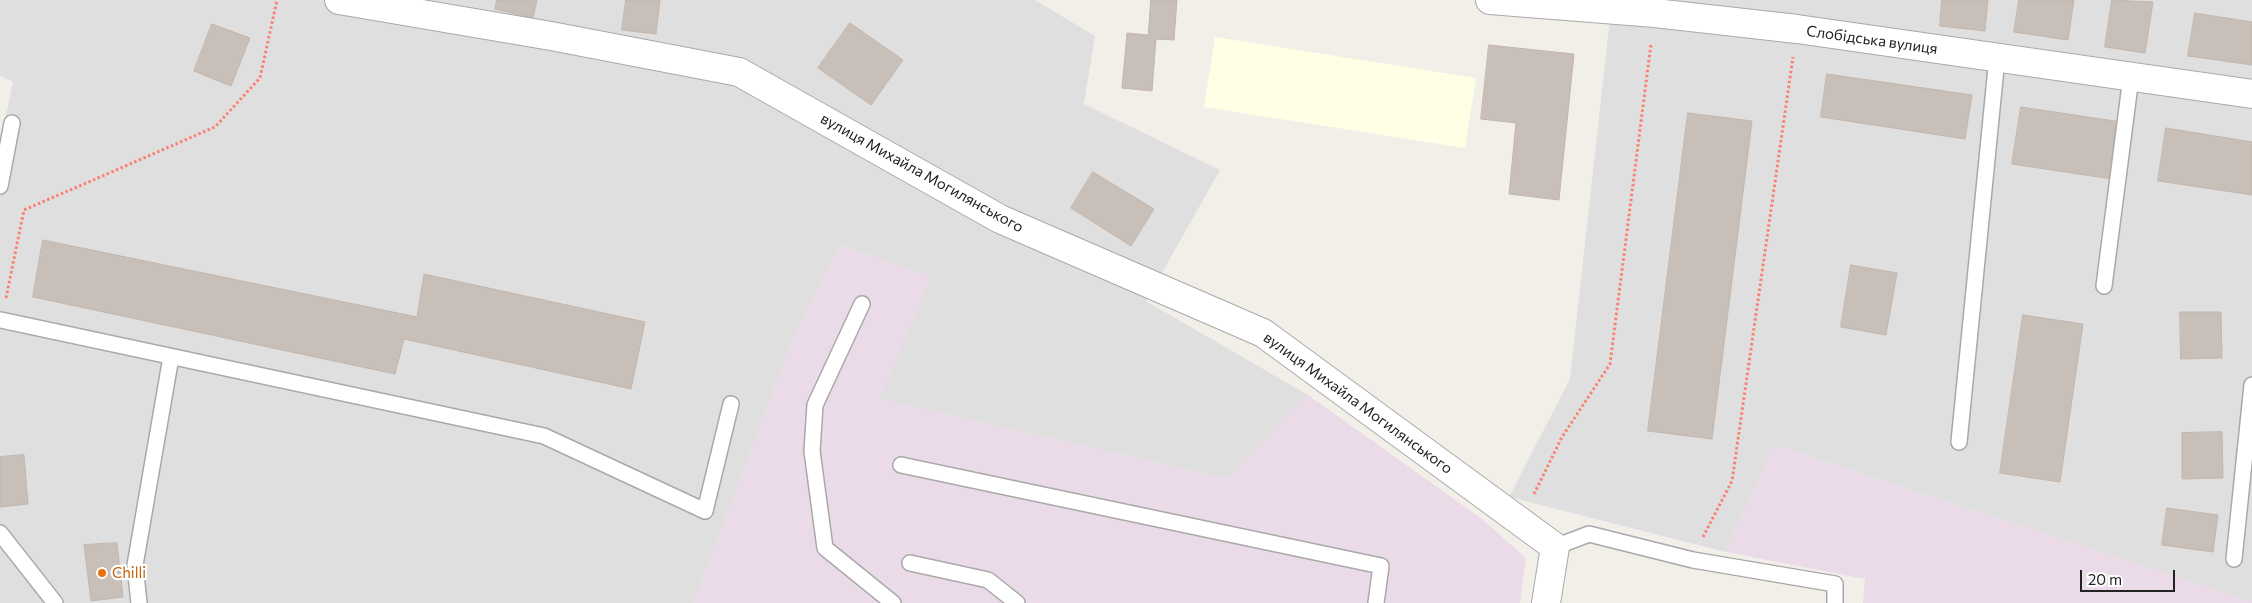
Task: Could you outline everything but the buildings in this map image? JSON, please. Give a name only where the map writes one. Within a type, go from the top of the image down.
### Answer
[{"type":"street","name":"вулиця Михайла Могилянського","points":[[339,0],[552,36],[739,72],[1000,219],[1263,333],[1555,547]]},
{"type":"street","name":"Слобідська вулиця","points":[[1490,0],[1654,13],[1797,29],[2252,94]]},
{"type":"street","points":[[1546,603],[1555,547]]},
{"type":"lane","points":[[1959,442],[1997,58]]},
{"type":"lane","points":[[2104,286],[2131,77]]},
{"type":"lane","points":[[0,186],[12,124]]},
{"type":"lane","points":[[862,304],[816,405],[812,451],[825,548],[893,603]]},
{"type":"lane","points":[[1,320],[544,436],[705,511],[731,404]]},
{"type":"lane","points":[[139,603],[135,565],[171,357]]},
{"type":"lane","points":[[2234,559],[2252,385]]},
{"type":"lane","points":[[901,466],[1381,566],[1376,603]]},
{"type":"lane","points":[[0,533],[55,603]]},
{"type":"lane","points":[[1555,547],[1589,534],[1693,560],[1835,584],[1835,603]]},
{"type":"lane","points":[[910,563],[988,580],[1017,603]]},
{"type":"path","points":[[1,320],[24,210],[215,127],[260,78],[277,0]]},
{"type":"path","points":[[1521,522],[1562,437],[1610,364],[1654,13]]},
{"type":"path","points":[[1710,522],[1732,481],[1797,29]]},
{"type":"shaded area","points":[[0,0],[1035,0],[1095,36],[1084,104],[1220,170],[1146,301],[1308,395],[1227,479],[879,399],[931,277],[840,245],[796,332],[694,603],[0,603],[0,145],[13,82],[0,76]]},
{"type":"shaded area","points":[[1612,0],[2252,0],[2252,602],[1774,445],[1726,552],[1509,497],[1570,379]]},
{"type":"shaded area","points":[[1215,37],[1476,78],[1465,148],[1204,107]]},
{"type":"shaded area","points":[[840,245],[931,277],[880,399],[1226,479],[1308,395],[1482,519],[1526,558],[1520,603],[694,603],[796,332]]},
{"type":"shaded area","points":[[1774,445],[2252,603],[1863,603],[1865,579],[1726,552]]},
{"type":"place","name":"Chilli","points":[[102,573]]}]
